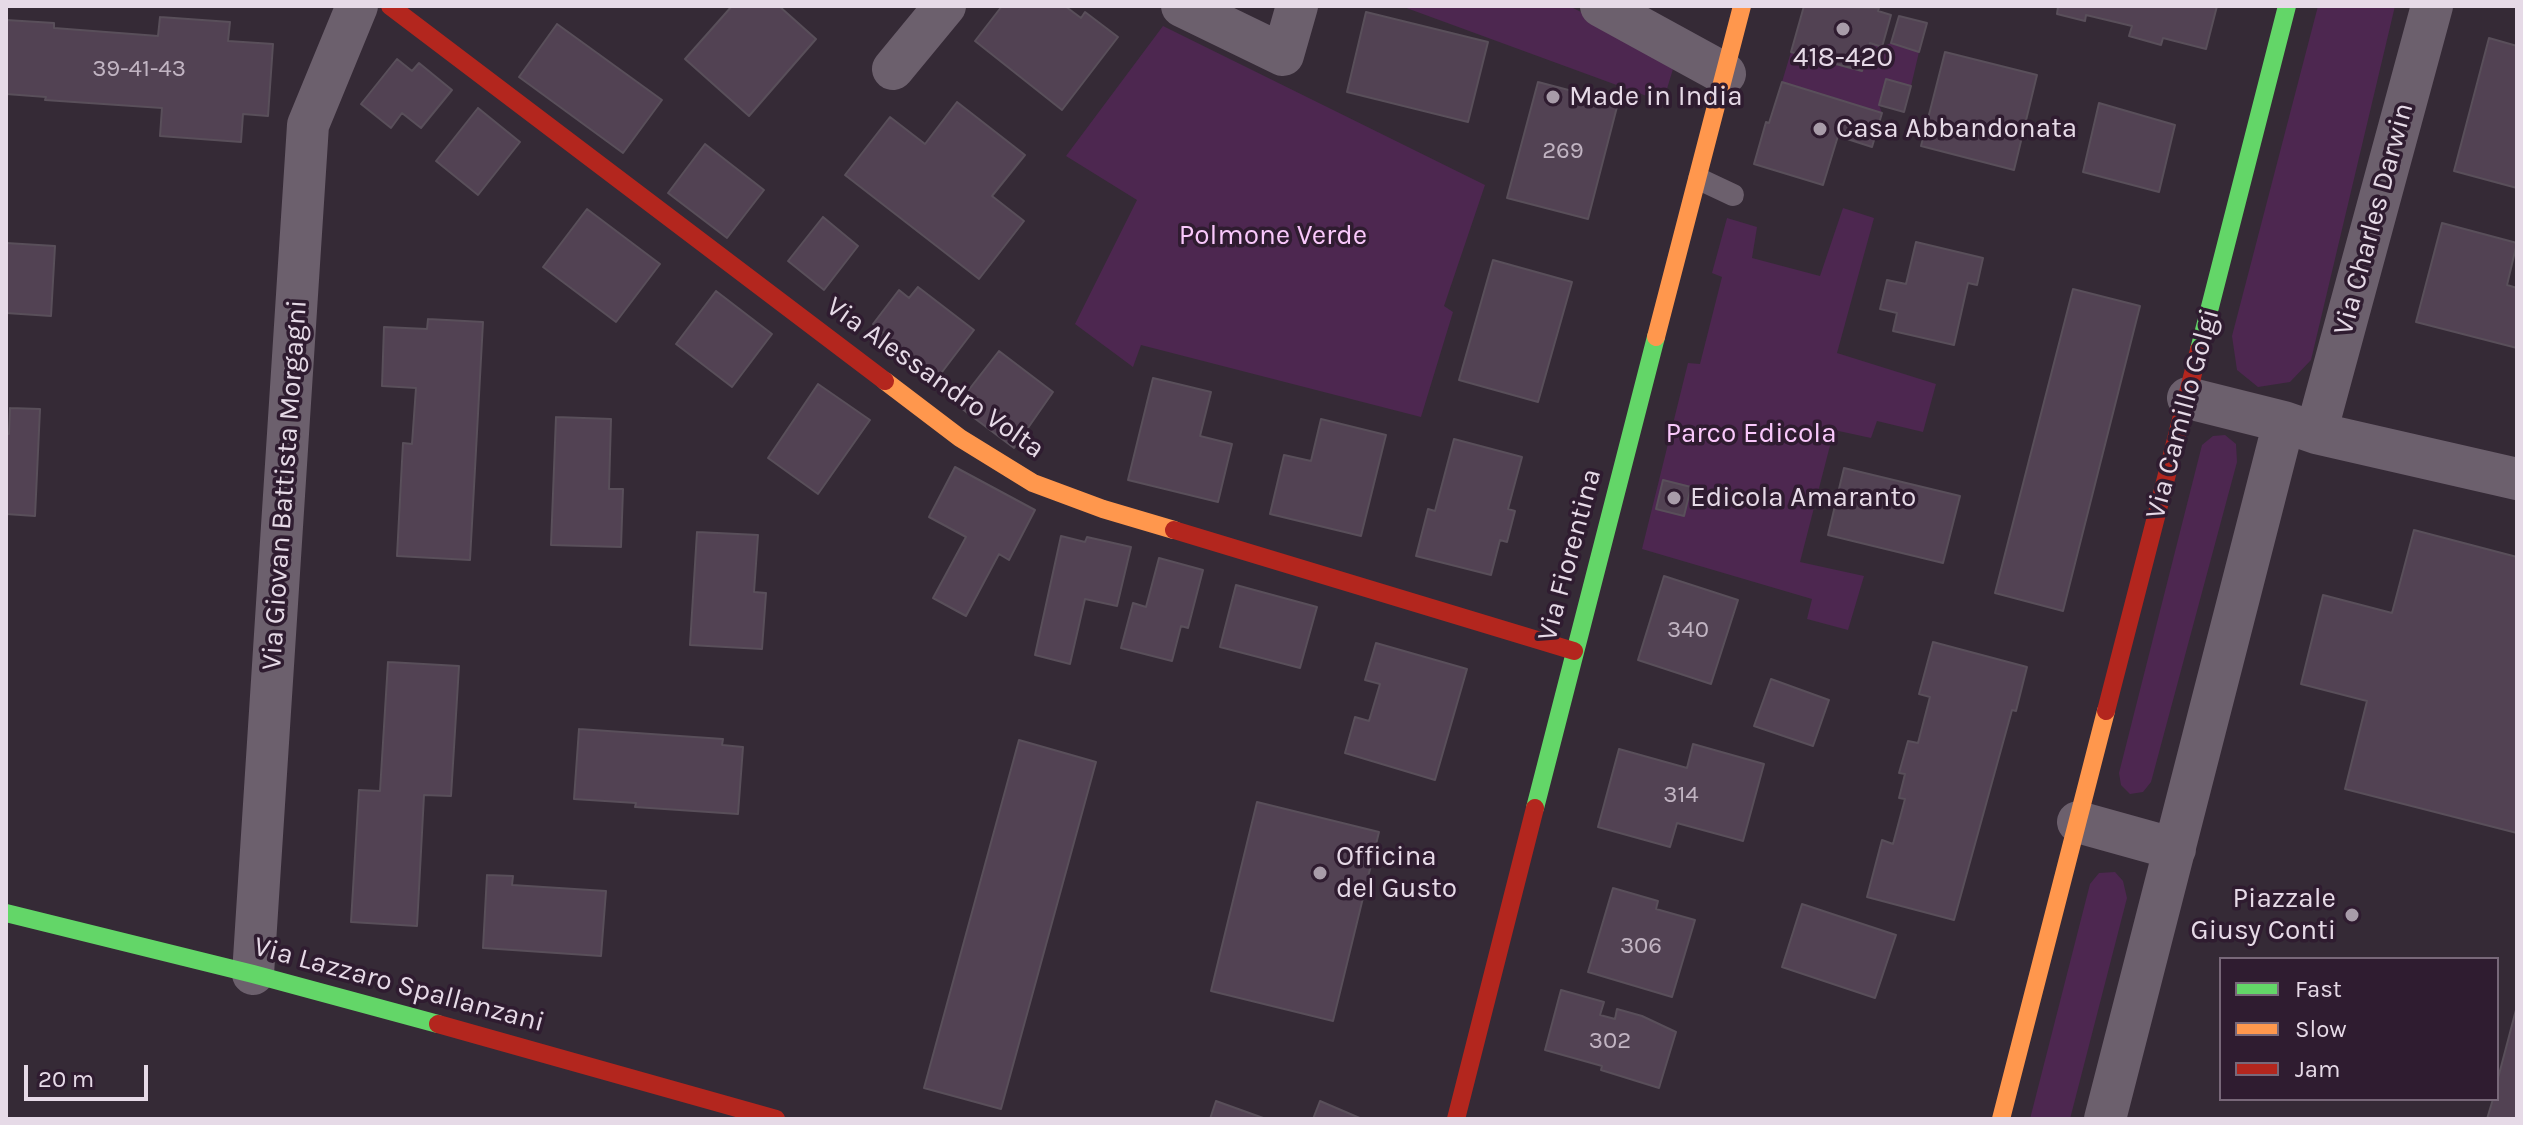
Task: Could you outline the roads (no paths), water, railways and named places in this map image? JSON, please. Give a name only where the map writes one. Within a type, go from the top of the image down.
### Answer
[{"type":"street","name":"Via Giovan Battista Morgagni","points":[[253,974],[308,125],[357,6]]},
{"type":"street","name":"Via Alessandro Volta","points":[[390,6],[960,438],[1033,483],[1103,509],[1574,651]]},
{"type":"street","points":[[893,69],[945,6]]},
{"type":"street","points":[[1182,6],[1283,55],[1297,6]]},
{"type":"street","points":[[1601,6],[1725,74]]},
{"type":"street","name":"Via Fiorentina","points":[[1456,1119],[1742,6]]},
{"type":"street","name":"Via Camillo Golgi","points":[[2001,1119],[2287,6]]},
{"type":"street","name":"Via Charles Darwin","points":[[2300,427],[2432,6]]},
{"type":"street","points":[[2188,398],[2517,479]]},
{"type":"street","points":[[2105,1119],[2175,849],[2300,427]]},
{"type":"street","points":[[2078,822],[2175,849]]},
{"type":"street","name":"Via Lazzaro Spallanzani","points":[[6,913],[253,974],[776,1119]]},
{"type":"lane","points":[[1699,179],[1733,195]]},
{"type":"place","name":"418-420","points":[[1843,29]]},
{"type":"place","name":"Made in India","points":[[1553,97]]},
{"type":"place","name":"Casa Abbandonata","points":[[1820,129]]},
{"type":"place","name":"Edicola Amaranto","points":[[1674,498]]},
{"type":"place","name":"Officina del Gusto","points":[[1320,873]]},
{"type":"place","name":"Piazzale Giusy Conti","points":[[2352,915]]},
{"type":"park label","name":"Polmone Verde","points":[[1273,236]]},
{"type":"park label","name":"Parco Edicola","points":[[1751,434]]}]
